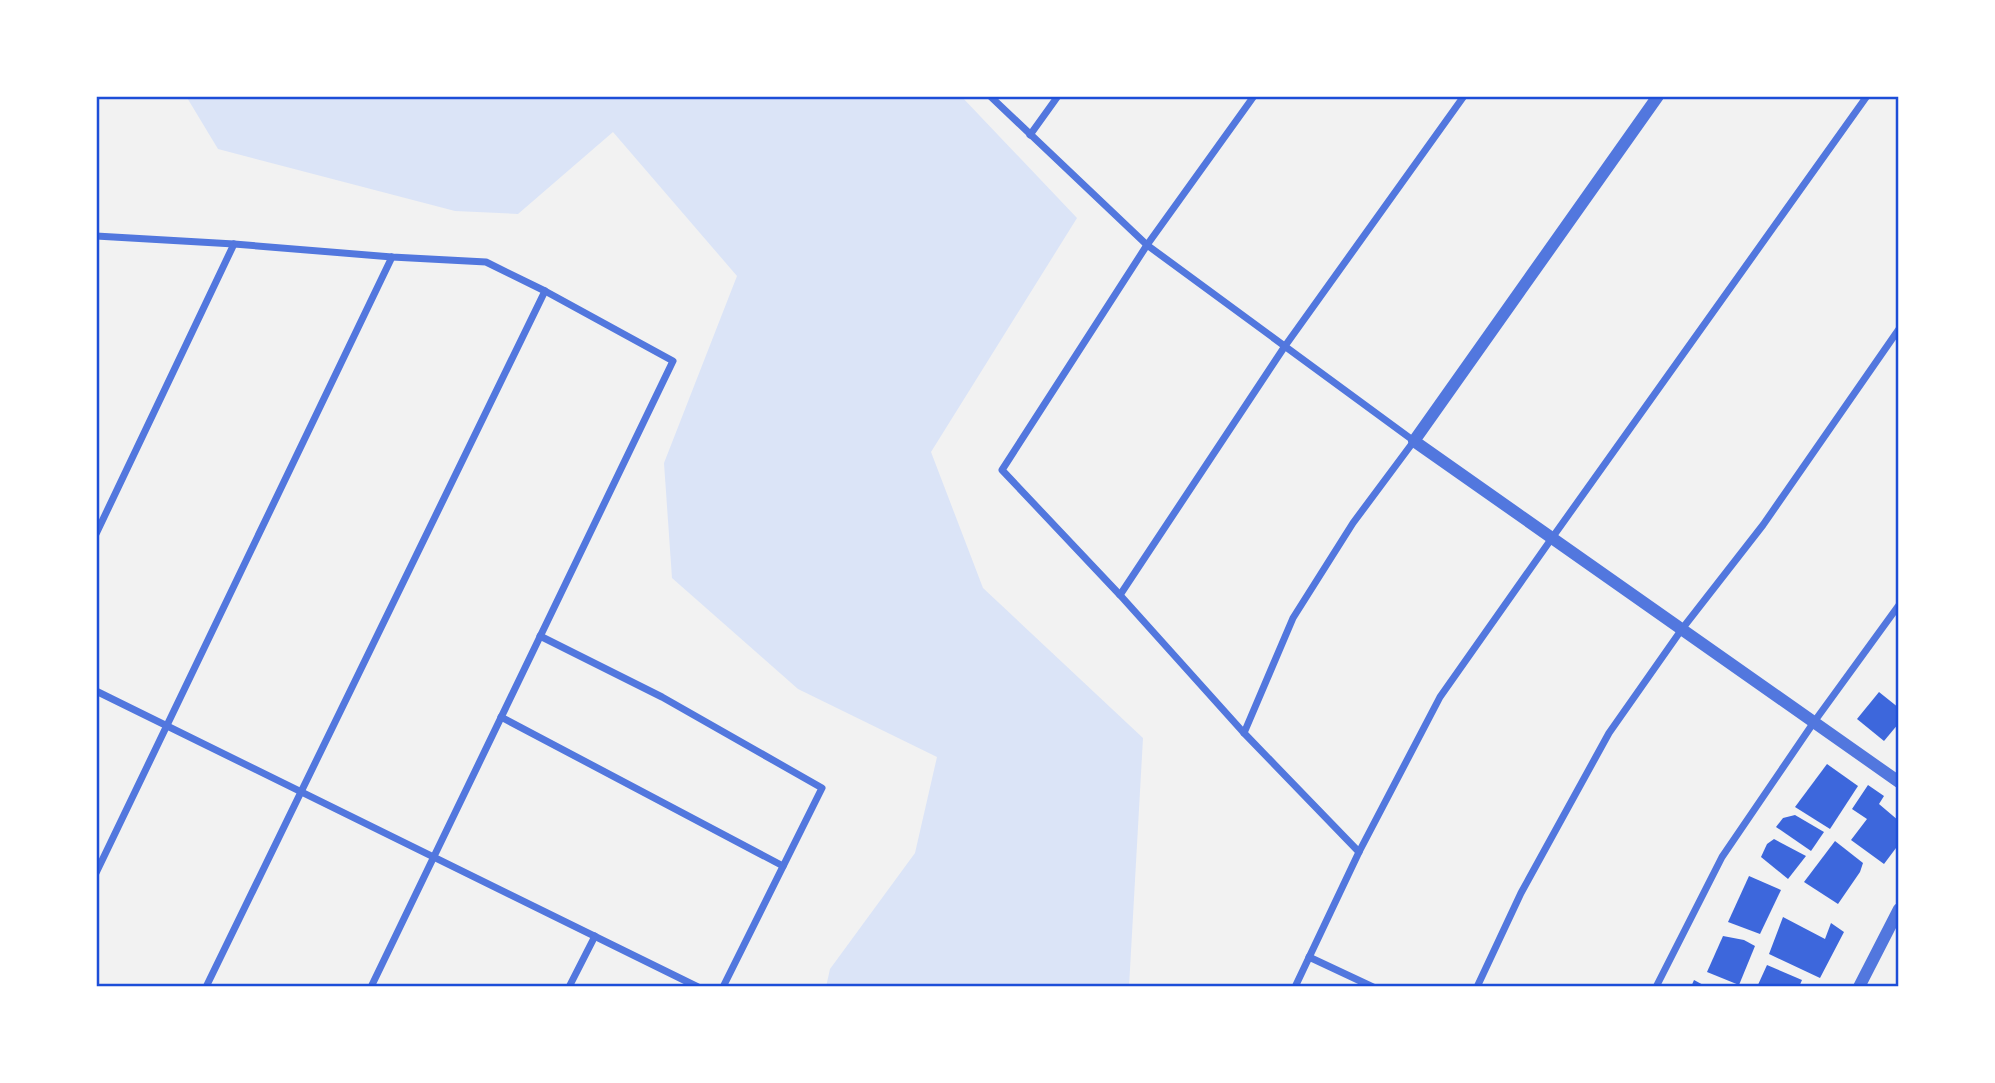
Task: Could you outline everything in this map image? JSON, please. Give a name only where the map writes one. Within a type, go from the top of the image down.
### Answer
[{"type":"street","points":[[990,96],[1147,245],[1414,441],[1899,782]]},
{"type":"street","points":[[1030,135],[1058,96]]},
{"type":"street","points":[[1254,96],[1147,245],[1002,470],[1120,595],[1244,733],[1359,852]]},
{"type":"street","points":[[1120,595],[1285,346],[1464,96]]},
{"type":"street","points":[[1244,733],[1293,618],[1353,523],[1658,96]]},
{"type":"street","points":[[1295,987],[1359,852],[1440,697],[1867,96]]},
{"type":"street","points":[[96,236],[486,262],[673,361],[371,987]]},
{"type":"street","points":[[96,534],[234,244]]},
{"type":"street","points":[[96,873],[392,257]]},
{"type":"street","points":[[206,987],[545,291]]},
{"type":"street","points":[[1477,987],[1521,893],[1609,733],[1682,629],[1763,525],[1899,329]]},
{"type":"street","points":[[1656,987],[1722,857],[1814,722],[1899,605]]},
{"type":"street","points":[[540,636],[662,698],[822,788],[723,987]]},
{"type":"street","points":[[96,691],[698,987]]},
{"type":"street","points":[[501,717],[783,866]]},
{"type":"street","points":[[1859,987],[1899,909]]},
{"type":"street","points":[[569,987],[595,936]]},
{"type":"street","points":[[1309,957],[1373,987]]},
{"type":"shaded area","points":[[186,96],[961,96],[1077,218],[931,452],[983,588],[1143,738],[1129,987],[826,987],[830,969],[915,853],[937,757],[798,689],[672,578],[664,463],[737,276],[613,132],[518,214],[455,211],[218,149]]},
{"type":"building","points":[[1879,692],[1899,708],[1899,723],[1884,741],[1857,719]]},
{"type":"building","points":[[1827,764],[1858,786],[1830,829],[1795,807]]},
{"type":"building","points":[[1868,785],[1884,796],[1879,804],[1899,821],[1899,844],[1884,864],[1851,840],[1867,819],[1852,809]]},
{"type":"building","points":[[1795,815],[1824,832],[1811,851],[1776,827],[1783,818]]},
{"type":"building","points":[[1774,839],[1806,856],[1788,879],[1761,857],[1767,844]]},
{"type":"building","points":[[1835,841],[1863,863],[1860,872],[1838,904],[1804,882]]},
{"type":"building","points":[[1749,876],[1781,890],[1760,934],[1728,922]]},
{"type":"building","points":[[1783,917],[1825,939],[1831,923],[1844,932],[1820,978],[1769,954]]},
{"type":"building","points":[[1723,936],[1744,940],[1755,946],[1739,985],[1707,972]]},
{"type":"building","points":[[1767,965],[1802,980],[1799,987],[1757,987]]},
{"type":"building","points":[[1694,980],[1707,987],[1691,987]]}]
